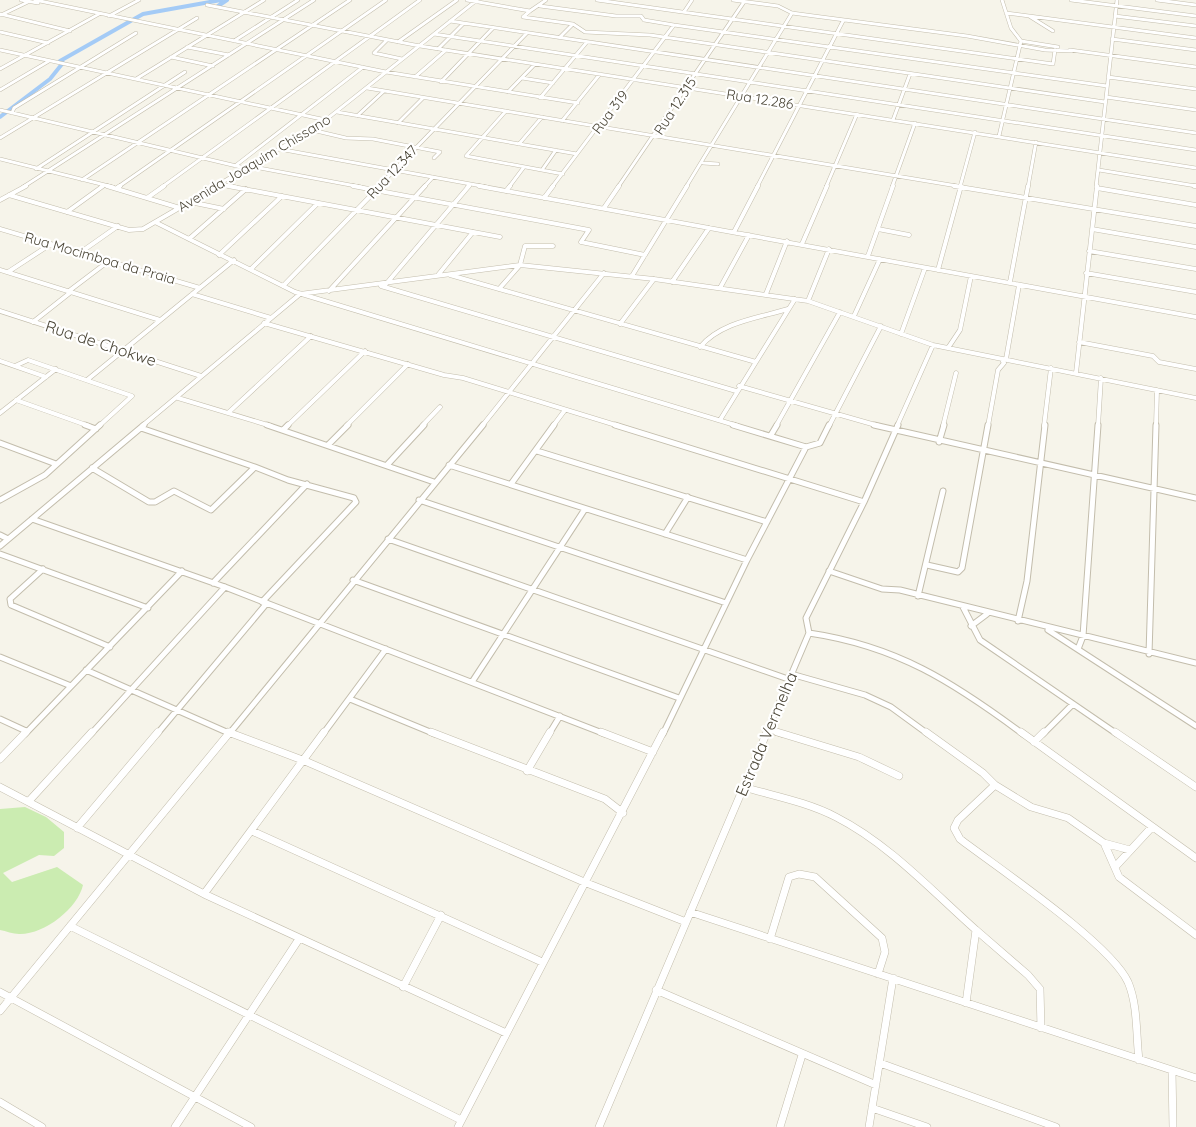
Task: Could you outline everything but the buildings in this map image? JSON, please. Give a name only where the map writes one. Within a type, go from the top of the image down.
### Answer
[{"type":"street","points":[[23,0],[54,5]]},
{"type":"street","points":[[35,0],[386,72],[578,103]]},
{"type":"street","points":[[127,0],[137,1]]},
{"type":"street","points":[[136,79],[264,0]]},
{"type":"street","points":[[234,41],[298,0]]},
{"type":"street","points":[[0,200],[107,136],[314,0]]},
{"type":"street","points":[[82,180],[350,0]]},
{"type":"street","points":[[117,188],[386,0]]},
{"type":"street","points":[[147,198],[420,0]]},
{"type":"street","points":[[398,42],[457,0]]},
{"type":"street","points":[[467,0],[530,11]]},
{"type":"street","points":[[546,0],[524,17],[573,24],[585,32],[650,35],[1105,102]]},
{"type":"street","points":[[597,0],[1053,64],[1055,50]]},
{"type":"street","points":[[684,12],[691,0]]},
{"type":"street","points":[[733,0],[843,21],[1019,46],[1196,66]]},
{"type":"street","points":[[784,8],[788,0]]},
{"type":"street","points":[[1002,0],[1015,38],[1072,51]]},
{"type":"street","points":[[1071,0],[1196,16]]},
{"type":"street","points":[[1076,373],[1117,0]]},
{"type":"street","points":[[1157,0],[1196,5]]},
{"type":"street","points":[[1,15],[28,1]]},
{"type":"street","points":[[109,16],[137,1]]},
{"type":"street","name":"Avenida Joaquim Chissano","points":[[117,226],[139,230],[311,130],[337,112],[476,1]]},
{"type":"street","points":[[597,14],[607,1]]},
{"type":"street","name":"Rua 12.315","points":[[604,208],[716,45],[743,1]]},
{"type":"street","name":"Rua 12.286","points":[[207,5],[438,49],[999,135],[1196,168]]},
{"type":"street","points":[[540,6],[597,14],[639,15],[644,20],[650,35]]},
{"type":"street","points":[[632,276],[703,163],[792,13]]},
{"type":"street","points":[[1006,13],[1196,38]]},
{"type":"street","points":[[0,69],[97,14]]},
{"type":"street","points":[[1,15],[70,31]]},
{"type":"street","points":[[1029,16],[1053,31]]},
{"type":"street","points":[[1115,16],[1196,26]]},
{"type":"street","points":[[0,138],[197,18]]},
{"type":"street","points":[[644,20],[1107,86]]},
{"type":"street","points":[[450,21],[1196,133]]},
{"type":"street","points":[[734,232],[843,21]]},
{"type":"street","points":[[438,49],[463,24]]},
{"type":"street","points":[[560,38],[573,24]]},
{"type":"street","name":"Rua 319","points":[[544,198],[674,25]]},
{"type":"street","points":[[441,82],[494,28]]},
{"type":"street","points":[[0,32],[48,43]]},
{"type":"street","points":[[12,112],[20,103],[136,33]]},
{"type":"street","name":"Rua 12.347","points":[[283,286],[527,33]]},
{"type":"street","points":[[434,34],[1196,150]]},
{"type":"street","points":[[1112,39],[1196,50]]},
{"type":"street","points":[[387,40],[374,53],[402,59]]},
{"type":"street","points":[[999,135],[1008,88],[1021,41]]},
{"type":"street","points":[[540,98],[587,42]]},
{"type":"street","points":[[916,59],[921,45]]},
{"type":"street","points":[[187,47],[229,55]]},
{"type":"street","points":[[0,50],[326,120]]},
{"type":"street","points":[[415,77],[446,50]]},
{"type":"street","points":[[171,57],[213,66]]},
{"type":"street","points":[[0,90],[49,61]]},
{"type":"street","points":[[508,93],[534,64]]},
{"type":"street","points":[[235,166],[363,67]]},
{"type":"street","points":[[36,169],[185,72]]},
{"type":"street","points":[[562,121],[600,74]]},
{"type":"street","points":[[893,120],[910,74]]},
{"type":"street","points":[[1108,76],[1196,89]]},
{"type":"street","points":[[522,78],[553,83]]},
{"type":"street","points":[[367,88],[1196,226]]},
{"type":"street","points":[[357,116],[384,91]]},
{"type":"street","points":[[1106,97],[1196,111]]},
{"type":"street","points":[[398,123],[423,98]]},
{"type":"street","points":[[506,111],[466,156],[563,174]]},
{"type":"street","points":[[0,112],[12,112],[31,119],[235,166],[589,230],[580,242],[645,255]]},
{"type":"street","points":[[337,112],[577,154]]},
{"type":"street","points":[[802,244],[856,114]]},
{"type":"street","points":[[519,144],[543,117]]},
{"type":"street","points":[[868,256],[915,123]]},
{"type":"street","points":[[311,130],[346,138],[373,139],[440,152],[434,158]]},
{"type":"street","points":[[938,270],[975,132]]},
{"type":"street","points":[[1010,282],[1036,142]]},
{"type":"street","points":[[279,149],[1196,318]]},
{"type":"street","points":[[542,170],[556,150]]},
{"type":"street","points":[[0,159],[117,188],[180,208]]},
{"type":"street","points":[[703,163],[718,164]]},
{"type":"street","points":[[506,190],[524,167]]},
{"type":"street","points":[[1099,170],[1196,186]]},
{"type":"street","points":[[329,291],[433,177]]},
{"type":"street","points":[[219,184],[500,237]]},
{"type":"street","points":[[386,284],[470,184]]},
{"type":"street","points":[[67,212],[104,185]]},
{"type":"street","points":[[1097,188],[1196,205]]},
{"type":"street","points":[[189,239],[246,189]]},
{"type":"street","points":[[0,195],[117,226]]},
{"type":"street","points":[[219,255],[282,196]]},
{"type":"street","points":[[190,202],[224,209]]},
{"type":"street","points":[[251,269],[318,202]]},
{"type":"street","points":[[155,222],[300,294],[806,447],[820,443],[881,326]]},
{"type":"street","points":[[81,252],[117,226]]},
{"type":"street","points":[[672,282],[709,228]]},
{"type":"street","points":[[878,229],[909,235]]},
{"type":"street","points":[[1092,229],[1196,247]]},
{"type":"street","name":"Rua Mocimboa da Praia","points":[[1,230],[200,288]]},
{"type":"street","points":[[438,275],[473,232]]},
{"type":"street","points":[[720,288],[749,235]]},
{"type":"street","points":[[766,294],[787,241]]},
{"type":"street","points":[[8,272],[51,244]]},
{"type":"street","points":[[499,289],[519,265],[528,244],[553,246]]},
{"type":"street","points":[[808,301],[829,249]]},
{"type":"street","points":[[1089,251],[1196,269]]},
{"type":"street","points":[[854,316],[880,259]]},
{"type":"street","points":[[33,322],[110,260]]},
{"type":"street","points":[[87,380],[234,261]]},
{"type":"street","points":[[0,546],[300,294],[379,285],[446,274],[519,265],[632,276],[766,294],[808,301],[933,345],[1196,398]]},
{"type":"street","points":[[901,334],[925,268]]},
{"type":"street","points":[[0,270],[160,321]]},
{"type":"street","points":[[0,1011],[419,500],[510,393],[531,363],[604,273]]},
{"type":"street","points":[[1086,273],[1196,292]]},
{"type":"street","points":[[446,274],[756,362]]},
{"type":"street","points":[[948,348],[960,330],[971,276]]},
{"type":"street","points":[[620,324],[654,279]]},
{"type":"street","points":[[379,285],[554,337],[895,431],[1196,498]]},
{"type":"street","points":[[927,565],[952,572],[958,572],[962,568],[998,370],[1004,363],[1019,285]]},
{"type":"street","points":[[192,294],[271,318]]},
{"type":"street","points":[[720,420],[795,299]]},
{"type":"street","points":[[700,346],[708,336],[719,330],[789,309]]},
{"type":"street","name":"Rua de Chokwe","points":[[0,311],[201,376]]},
{"type":"street","points":[[771,435],[840,312]]},
{"type":"street","points":[[264,323],[510,393],[864,502]]},
{"type":"street","points":[[230,412],[311,336]]},
{"type":"street","points":[[1079,342],[1153,356],[1159,362],[1196,369]]},
{"type":"street","name":"Estrada Vermelha","points":[[602,1125],[656,990],[809,633],[806,618],[864,502],[933,345]]},
{"type":"street","points":[[283,430],[365,351]]},
{"type":"street","points":[[0,500],[31,484],[132,396],[28,360],[15,366]]},
{"type":"street","points":[[0,361],[46,377]]},
{"type":"street","points":[[328,445],[408,364]]},
{"type":"street","points":[[0,412],[56,369]]},
{"type":"street","points":[[1018,621],[1027,581],[1051,369]]},
{"type":"street","points":[[939,442],[946,410],[951,403],[956,373]]},
{"type":"street","points":[[1078,649],[1083,636],[1101,378]]},
{"type":"street","points":[[1149,654],[1157,390]]},
{"type":"street","points":[[178,398],[230,412],[434,482]]},
{"type":"street","points":[[16,400],[96,429]]},
{"type":"street","points":[[387,465],[440,407]]},
{"type":"street","points":[[511,484],[565,410]]},
{"type":"street","points":[[77,828],[264,603],[356,502],[354,498],[141,428]]},
{"type":"street","points":[[0,450],[3,444],[56,464]]},
{"type":"street","points":[[70,926],[250,1013],[460,1123],[584,882],[623,813],[747,560],[806,447]]},
{"type":"street","points":[[537,451],[767,522]]},
{"type":"street","points":[[449,465],[747,560]]},
{"type":"street","points":[[92,468],[149,502],[155,502],[174,491],[211,510],[255,467]]},
{"type":"street","points":[[213,583],[307,484]]},
{"type":"street","points":[[918,596],[943,490]]},
{"type":"street","points":[[665,534],[687,497]]},
{"type":"street","points":[[419,500],[726,603]]},
{"type":"street","points":[[472,682],[585,509]]},
{"type":"street","points":[[32,519],[225,587],[653,752]]},
{"type":"street","points":[[0,535],[8,539]]},
{"type":"street","points":[[388,539],[704,650],[790,676],[865,695],[891,707],[983,773],[995,785],[1031,807],[1068,818],[1104,843],[1130,850]]},
{"type":"street","points":[[0,554],[148,608]]},
{"type":"street","points":[[43,569],[10,599],[11,604],[110,647]]},
{"type":"street","points":[[0,759],[182,571]]},
{"type":"street","points":[[829,571],[882,589],[1083,636],[1149,654],[1196,663]]},
{"type":"street","points":[[353,580],[679,698]]},
{"type":"street","points":[[29,801],[225,587]]},
{"type":"street","points":[[963,607],[970,626],[986,645],[1196,788]]},
{"type":"street","points":[[970,626],[987,614]]},
{"type":"street","points":[[1044,627],[1196,726]]},
{"type":"street","points":[[809,633],[832,635],[875,647],[952,682],[1196,858]]},
{"type":"street","points":[[204,894],[386,649]]},
{"type":"street","points":[[0,657],[70,686]]},
{"type":"street","points":[[86,670],[230,733],[305,761],[584,882],[686,922]]},
{"type":"street","points":[[350,699],[527,771],[605,798],[623,813]]},
{"type":"street","points":[[1034,742],[1073,704]]},
{"type":"street","points":[[527,771],[560,716]]},
{"type":"street","points":[[0,719],[26,731]]},
{"type":"street","points":[[767,729],[859,757],[899,776]]},
{"type":"street","points":[[995,785],[958,820],[954,828],[960,838],[1059,915],[1109,959],[1128,980],[1139,1060]]},
{"type":"street","points":[[0,787],[126,856],[204,894],[506,1033]]},
{"type":"street","points":[[744,787],[813,808],[854,828],[892,856],[1029,975],[1040,989],[1041,1028]]},
{"type":"street","points":[[1115,867],[1152,827]]},
{"type":"street","points":[[252,831],[542,962]]},
{"type":"street","points":[[1104,843],[1119,877],[1196,935]]},
{"type":"street","points":[[770,939],[789,876],[803,873],[814,878],[882,938],[886,945],[885,955],[878,974]]},
{"type":"street","points":[[690,912],[1196,1078]]},
{"type":"street","points":[[403,987],[441,915]]},
{"type":"street","points":[[966,1003],[976,930]]},
{"type":"street","points":[[175,1127],[299,939]]},
{"type":"street","points":[[869,1127],[893,978]]},
{"type":"street","points":[[656,990],[876,1085]]},
{"type":"street","points":[[0,992],[251,1127]]},
{"type":"street","points":[[780,1127],[802,1055]]},
{"type":"street","points":[[880,1063],[1056,1127]]},
{"type":"street","points":[[1172,1071],[1173,1127]]},
{"type":"street","points":[[0,1102],[42,1127]]},
{"type":"street","points":[[872,1108],[927,1127]]},
{"type":"green space","points":[[25,807],[46,817],[64,832],[64,848],[54,856],[39,855],[3,873],[12,882],[57,867],[83,885],[80,894],[59,918],[39,930],[14,934],[0,930],[0,809]]},
{"type":"waterway","points":[[63,63],[60,61],[143,14],[221,0]]},
{"type":"waterway","points":[[218,6],[227,0]]},
{"type":"waterway","points":[[0,117],[50,79],[62,64]]}]
